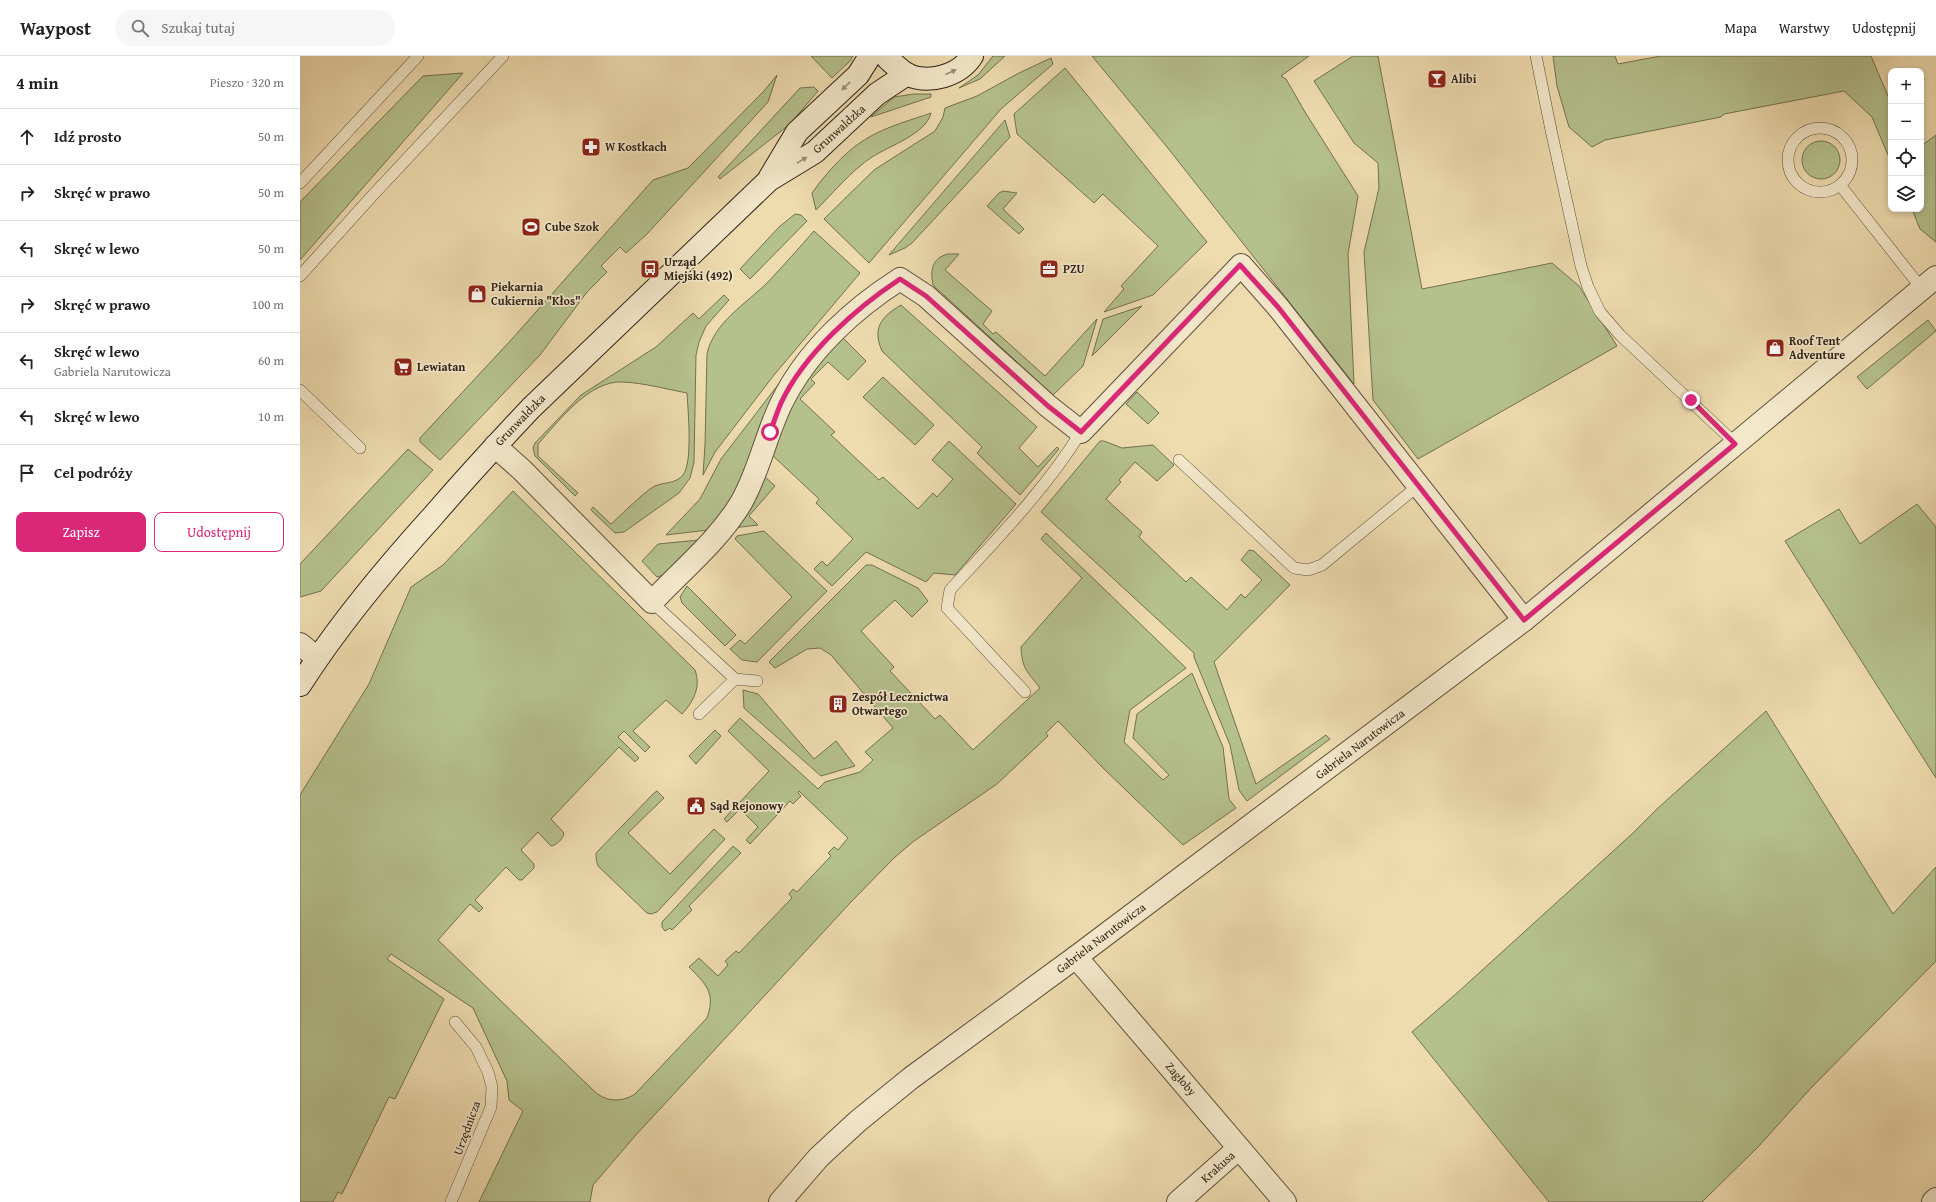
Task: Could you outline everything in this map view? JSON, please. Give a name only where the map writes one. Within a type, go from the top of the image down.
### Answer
[{"type":"street","name":"Grunwaldzka","points":[[768,180],[797,132],[858,74],[870,56]]},
{"type":"street","points":[[886,56],[907,74],[925,79],[936,78],[955,72],[972,56]]},
{"type":"street","name":"Grunwaldzka","points":[[300,685],[317,658],[361,600],[495,446],[586,354],[768,180],[815,152],[877,94],[907,74]]},
{"type":"street","points":[[495,446],[652,602],[701,553],[728,522],[741,502],[782,403],[804,366],[840,326],[874,296],[900,279],[926,296],[1048,406],[1081,432],[1240,265],[1278,307],[1524,620]]},
{"type":"street","name":"Gabriela Narutowicza","points":[[780,1202],[819,1157],[858,1121],[942,1055],[1076,957],[1524,620],[1929,283]]},
{"type":"street","points":[[300,644],[317,658]]},
{"type":"street","name":"Zagłoby","points":[[1076,957],[1285,1202]]},
{"type":"street","name":"Krakusa","points":[[1178,1202],[1239,1148]]},
{"type":"street","points":[[1933,1202],[1936,1199]]},
{"type":"lane","points":[[300,183],[418,56]]},
{"type":"lane","points":[[300,276],[372,196],[503,56]]},
{"type":"lane","points":[[1536,56],[1550,130],[1581,266],[1600,312],[1620,335],[1735,444]]},
{"type":"lane","points":[[1813,128],[1830,129],[1840,135],[1848,143],[1852,159],[1850,170],[1840,185],[1830,190],[1820,192],[1808,190],[1799,184],[1792,175],[1788,164],[1789,153],[1794,140],[1813,128]]},
{"type":"lane","points":[[1840,185],[1929,283]]},
{"type":"lane","points":[[300,390],[360,448]]},
{"type":"lane","points":[[1025,692],[947,608],[950,590],[1026,506],[1070,450],[1081,432]]},
{"type":"lane","points":[[1179,460],[1294,568],[1308,570],[1322,565],[1419,486]]},
{"type":"lane","points":[[652,602],[735,679],[758,681]]},
{"type":"lane","points":[[699,714],[735,679]]},
{"type":"lane","name":"Urzędnicza","points":[[451,1202],[491,1107],[492,1087],[488,1072],[476,1047],[455,1022]]},
{"type":"green space","points":[[811,56],[853,56],[850,61],[832,78]]},
{"type":"green space","points":[[993,56],[1005,56],[980,79],[959,88],[978,75]]},
{"type":"green space","points":[[1092,56],[1309,56],[1281,76],[1286,79],[1358,196],[1348,254],[1354,384],[1167,147]]},
{"type":"green space","points":[[1353,56],[1378,56],[1422,289],[1552,263],[1579,286],[1617,346],[1418,459],[1373,400],[1364,252],[1379,188],[1378,163],[1354,143],[1314,81]]},
{"type":"green space","points":[[1553,56],[1615,56],[1618,64],[1661,56],[1871,56],[1888,96],[1888,155],[1872,117],[1844,91],[1724,114],[1721,117],[1605,140],[1592,147],[1569,127],[1557,86]]},
{"type":"green space","points":[[1051,58],[1053,64],[1001,109],[869,263],[824,219],[874,170],[935,131],[943,117],[945,108],[977,96],[1019,73]]},
{"type":"green space","points":[[1065,68],[1207,242],[1153,295],[1104,312],[1124,289],[1121,286],[1158,246],[1103,194],[1094,203],[1017,134],[1014,114]]},
{"type":"green space","points":[[463,73],[300,260],[300,202],[423,76]]},
{"type":"green space","points":[[777,75],[768,102],[647,234],[626,253],[620,247],[601,266],[607,272],[587,292],[540,355],[440,460],[420,442],[420,438],[511,340],[653,180],[688,168],[764,91]]},
{"type":"green space","points":[[814,87],[818,91],[790,124],[720,179],[718,177],[800,88]]},
{"type":"green space","points":[[914,94],[931,94],[931,97],[871,117],[894,97]]},
{"type":"green space","points":[[931,113],[928,120],[915,133],[864,163],[816,210],[812,193],[831,169],[854,147],[885,129]]},
{"type":"green space","points":[[1005,120],[1010,137],[912,243],[889,255]]},
{"type":"green space","points":[[1936,135],[1936,242],[1920,229],[1913,212],[1924,212],[1924,144]]},
{"type":"green space","points":[[1817,141],[1825,141],[1835,146],[1839,153],[1839,167],[1835,174],[1825,179],[1817,179],[1807,174],[1805,171],[1802,164],[1802,156],[1807,146],[1810,144]]},
{"type":"green space","points":[[1003,191],[1017,193],[1003,209],[1024,229],[1019,234],[987,206],[999,193]]},
{"type":"green space","points":[[795,214],[801,215],[807,221],[750,279],[740,269],[779,227]]},
{"type":"green space","points":[[814,231],[860,273],[774,375],[715,452],[703,475],[707,354],[716,332],[732,314],[768,282]]},
{"type":"green space","points":[[948,254],[959,254],[945,270],[992,311],[983,324],[993,334],[996,332],[1045,376],[1097,319],[1083,366],[1053,395],[933,285],[933,265],[938,258]]},
{"type":"green space","points":[[724,295],[729,300],[706,326],[699,342],[696,355],[694,462],[690,478],[679,493],[624,532],[615,533],[591,510],[593,507],[611,524],[651,488],[677,480],[683,475],[688,459],[689,448],[687,393],[655,386],[623,382],[610,383],[587,395],[565,414],[538,444],[538,456],[578,493],[575,496],[535,456],[533,448],[535,443],[581,395],[656,347],[693,313],[699,319]]},
{"type":"green space","points":[[901,305],[1037,427],[1019,448],[1038,467],[1057,447],[1059,449],[1020,495],[977,453],[982,447],[882,351],[878,336],[880,324],[888,314]]},
{"type":"green space","points":[[1142,306],[1092,356],[1103,319]]},
{"type":"green space","points":[[1928,320],[1936,331],[1867,389],[1857,377]]},
{"type":"green space","points":[[843,338],[866,361],[848,380],[828,362],[811,379],[815,383],[800,399],[835,432],[831,435],[879,480],[883,477],[918,509],[933,493],[937,497],[953,479],[932,460],[949,441],[1016,504],[955,575],[934,573],[926,582],[866,552],[832,586],[814,569],[822,561],[827,566],[853,539],[816,503],[819,499],[771,454],[790,405],[810,371]]},
{"type":"green space","points":[[794,364],[733,497],[708,530],[666,535],[700,499],[721,459]]},
{"type":"green space","points":[[883,377],[934,425],[915,445],[863,397]]},
{"type":"green space","points":[[1137,392],[1159,413],[1148,424],[1126,404]]},
{"type":"green space","points":[[1100,441],[1104,441],[1122,448],[1153,445],[1174,465],[1157,481],[1135,462],[1119,480],[1121,482],[1106,499],[1142,532],[1139,537],[1186,582],[1191,577],[1227,610],[1241,594],[1245,598],[1262,580],[1241,560],[1249,550],[1254,551],[1290,585],[1214,662],[1256,784],[1326,735],[1330,739],[1247,801],[1239,790],[1230,745],[1194,657],[1194,653],[1041,512]]},
{"type":"green space","points":[[408,449],[433,470],[321,591],[300,597],[300,564]]},
{"type":"green space","points":[[763,475],[775,486],[749,516],[758,525],[733,528]]},
{"type":"green space","points":[[513,491],[695,670],[697,676],[697,688],[695,694],[690,704],[682,714],[666,700],[633,731],[650,747],[645,752],[624,731],[618,737],[639,758],[635,762],[619,747],[551,819],[564,833],[559,841],[551,846],[538,832],[521,850],[534,864],[534,868],[522,880],[519,880],[506,867],[475,900],[483,908],[479,912],[470,904],[438,940],[593,1090],[603,1097],[619,1100],[635,1094],[707,1018],[710,1009],[710,995],[705,984],[689,967],[699,958],[718,976],[728,965],[725,961],[736,951],[739,953],[792,898],[789,894],[793,889],[797,892],[831,856],[828,853],[834,847],[838,850],[848,838],[799,791],[798,793],[801,796],[793,804],[790,801],[750,844],[746,840],[758,827],[740,809],[727,822],[724,819],[769,771],[728,731],[740,718],[818,789],[825,782],[860,772],[873,760],[865,752],[893,728],[831,655],[820,648],[807,649],[775,668],[769,662],[866,565],[872,565],[918,588],[928,601],[912,617],[895,600],[861,631],[894,667],[890,671],[935,719],[940,715],[973,750],[1040,688],[1024,665],[1021,647],[1082,578],[1041,539],[1046,533],[1186,668],[1130,710],[1124,742],[1163,780],[1169,775],[1133,738],[1137,714],[1192,673],[1223,747],[1229,799],[1236,808],[1183,845],[1103,768],[1058,721],[1046,733],[1048,736],[997,784],[914,841],[894,858],[851,902],[635,1136],[593,1185],[590,1202],[479,1202],[523,1111],[509,1100],[507,1081],[473,1008],[391,954],[387,959],[444,999],[395,1099],[389,1097],[342,1194],[338,1192],[333,1202],[300,1202],[300,795],[369,684],[411,587],[443,565]]},
{"type":"green space","points":[[1917,504],[1936,527],[1936,778],[1785,541],[1839,509],[1860,544]]},
{"type":"green space","points":[[764,531],[827,591],[757,662],[742,660],[730,649],[740,640],[745,644],[792,597],[735,539],[737,536]]},
{"type":"green space","points":[[699,540],[663,575],[657,577],[642,561],[658,544]]},
{"type":"green space","points":[[687,586],[736,635],[725,646],[682,603],[680,597]]},
{"type":"green space","points":[[743,690],[758,694],[814,759],[836,741],[855,766],[821,776],[744,708]]},
{"type":"green space","points":[[1766,711],[1893,914],[1936,867],[1936,961],[1811,1088],[1759,1146],[1702,1202],[1549,1202],[1412,1032],[1457,993]]},
{"type":"green space","points":[[715,730],[721,736],[696,764],[689,756]]},
{"type":"green space","points":[[657,791],[664,798],[628,833],[670,874],[714,829],[725,839],[657,912],[651,914],[647,913],[599,867],[596,860],[596,853]]},
{"type":"green space","points":[[733,846],[741,853],[689,906],[692,910],[672,930],[670,928],[665,931],[662,927],[662,922]]},
{"type":"place","name":"Alibi","points":[[1437,79]]},
{"type":"place","name":"W Kostkach","points":[[591,147]]},
{"type":"place","name":"Cube Szok","points":[[531,227]]},
{"type":"place","name":"Urząd Miejski (492)","points":[[650,269]]},
{"type":"place","name":"PZU","points":[[1049,269]]},
{"type":"place","name":"Piekarnia Cukiernia \"Kłos\"","points":[[477,294]]},
{"type":"place","name":"Roof Tent Adventure","points":[[1775,348]]},
{"type":"place","name":"Lewiatan","points":[[403,367]]},
{"type":"place","name":"Zespół Lecznictwa Otwartego","points":[[838,704]]},
{"type":"place","name":"Sąd Rejonowy","points":[[696,806]]},
{"type":"route","points":[[770,432],[782,403],[804,366],[840,326],[874,296],[900,279],[926,296],[1048,406],[1081,432],[1240,265],[1278,307],[1524,620],[1735,444],[1691,400]]}]
